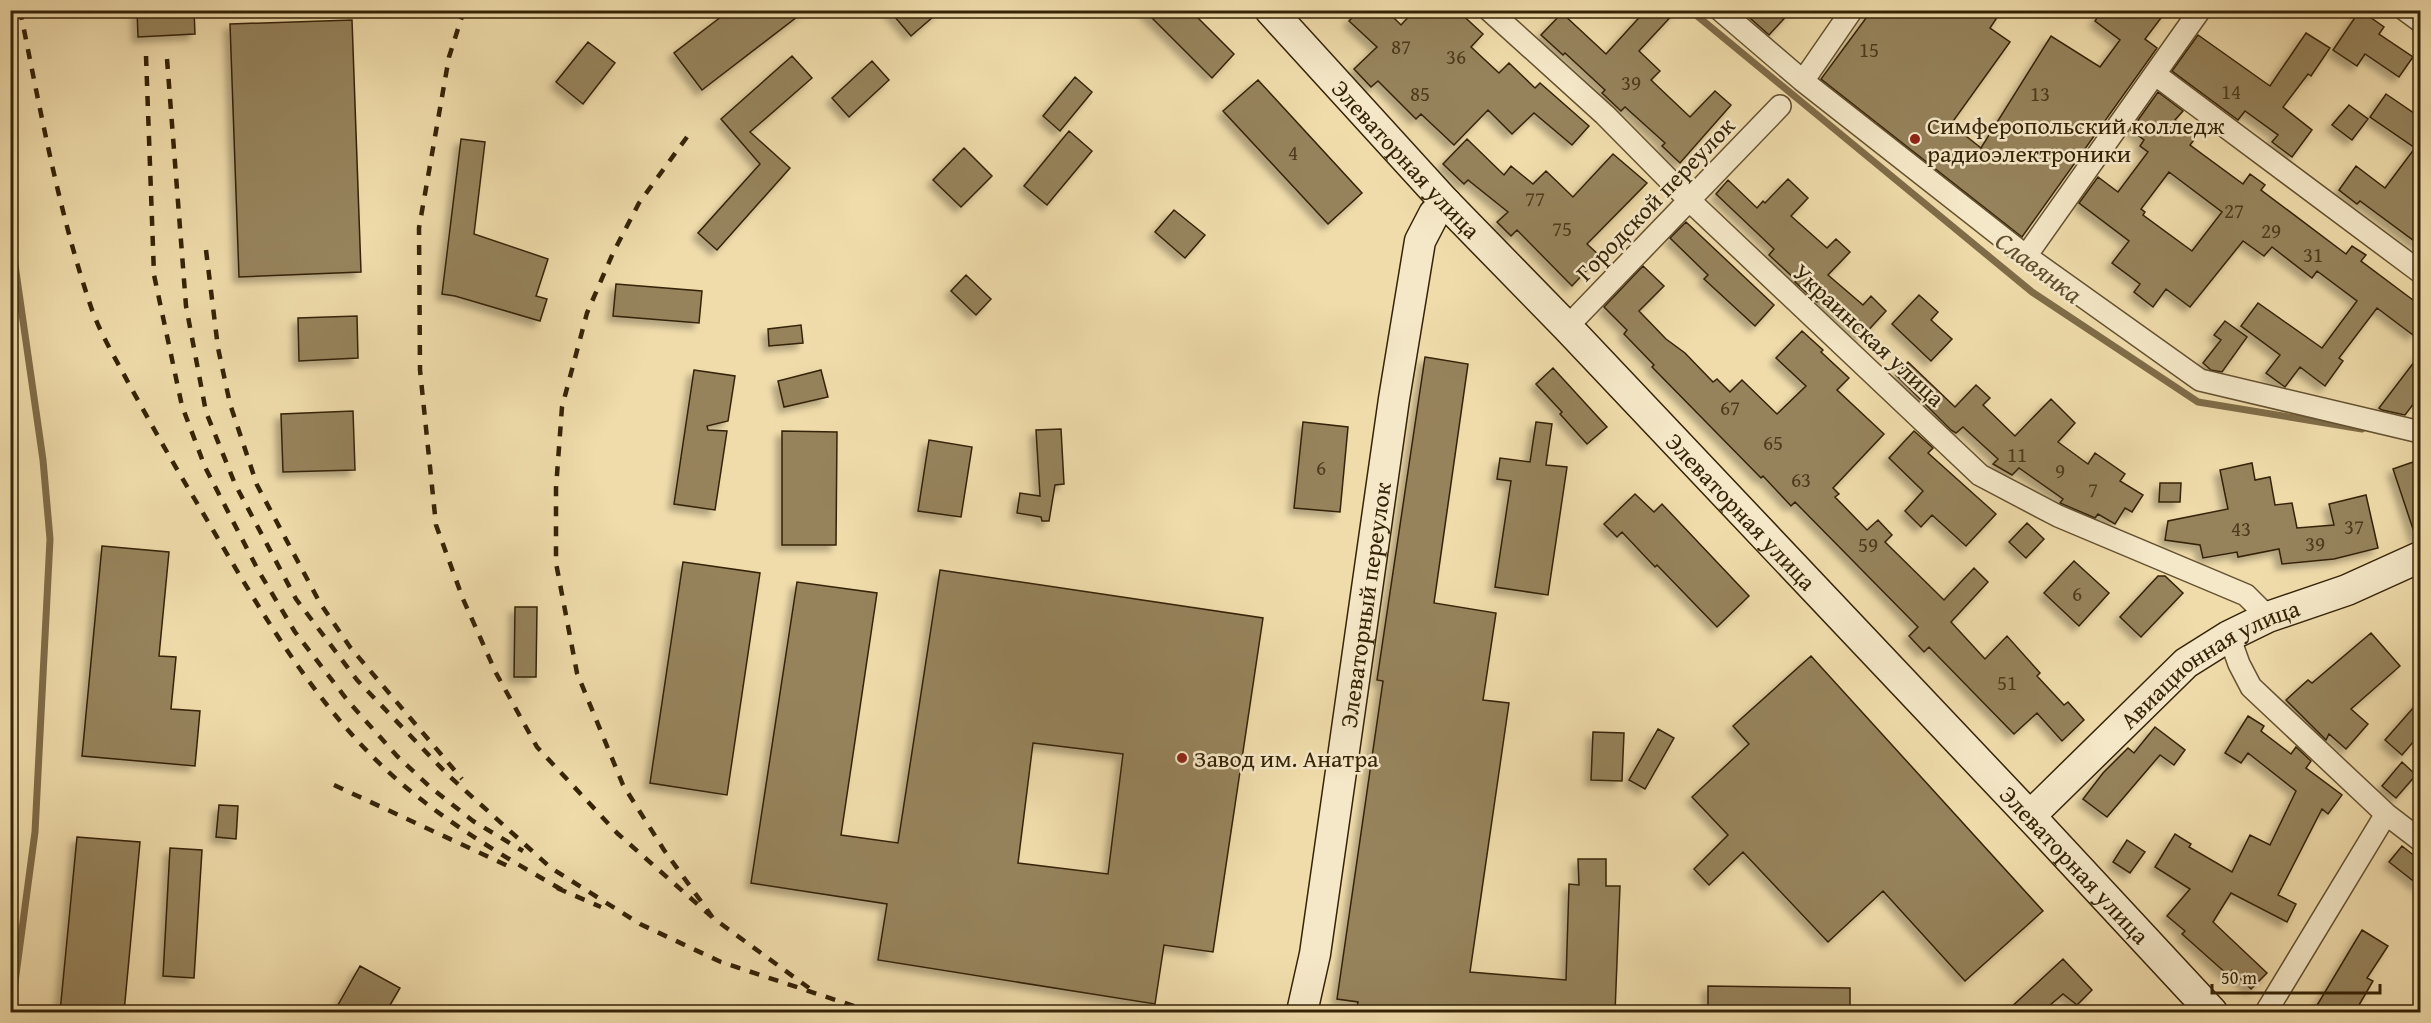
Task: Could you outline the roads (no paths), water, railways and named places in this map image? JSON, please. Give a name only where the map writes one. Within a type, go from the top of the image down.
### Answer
[{"type":"main road","name":"Элеваторная улица","points":[[1270,10],[1446,203],[1567,327],[2030,816],[2212,1012]]},
{"type":"main road","name":"Элеваторный переулок","points":[[1302,1012],[1315,954],[1394,399],[1420,241],[1434,214],[1446,203]]},
{"type":"main road","name":"Авиационная улица","points":[[2030,816],[2186,663],[2229,636],[2268,617],[2347,590],[2421,557]]},
{"type":"street","name":"Украинская улица","points":[[1489,10],[1605,115],[1688,199],[1980,475],[2058,516],[2246,595],[2268,617]]},
{"type":"street","points":[[1720,10],[1803,81],[2026,256],[2200,380],[2421,432]]},
{"type":"street","points":[[1803,81],[1852,10]]},
{"type":"street","points":[[2026,256],[2200,10]]},
{"type":"street","points":[[2405,10],[2421,21]]},
{"type":"street","points":[[2156,75],[2421,272]]},
{"type":"street","name":"Городской переулок","points":[[1567,327],[1780,106]]},
{"type":"street","points":[[2229,636],[2239,664],[2251,687],[2386,814],[2421,840]]},
{"type":"street","points":[[2265,1012],[2386,814]]},
{"type":"waterway","name":"Славянка","points":[[1690,10],[2032,292],[2198,402],[2362,429]]},
{"type":"waterway","points":[[10,230],[43,460],[50,539],[35,832],[11,1012]]},
{"type":"railway","points":[[20,10],[42,121],[68,232],[94,314],[108,345],[160,440],[241,578],[294,661],[323,700],[389,773],[460,828],[564,891]]},
{"type":"railway","points":[[464,10],[449,57],[419,228],[420,370],[436,525],[463,599],[496,673],[537,747],[617,833],[713,918]]},
{"type":"railway","points":[[146,56],[154,275],[182,406],[205,467],[258,570],[295,632],[348,701],[397,756],[429,786],[473,821],[523,851]]},
{"type":"railway","points":[[167,59],[186,306],[206,412],[235,484],[296,599],[357,680],[448,775],[551,868],[640,924],[721,962],[872,1012]]},
{"type":"railway","points":[[687,137],[639,203],[613,253],[587,313],[562,407],[556,488],[556,563],[577,673],[623,785],[664,850],[713,918],[809,988]]},
{"type":"railway","points":[[206,250],[218,348],[230,404],[257,485],[320,603],[350,647],[462,779]]},
{"type":"railway","points":[[334,785],[508,866]]},
{"type":"railway","points":[[557,888],[601,907]]},
{"type":"place","name":"Симферопольский колледж радиоэлектроники","points":[[1915,139]]},
{"type":"place","name":"Завод им. Анатра","points":[[1182,758]]}]
